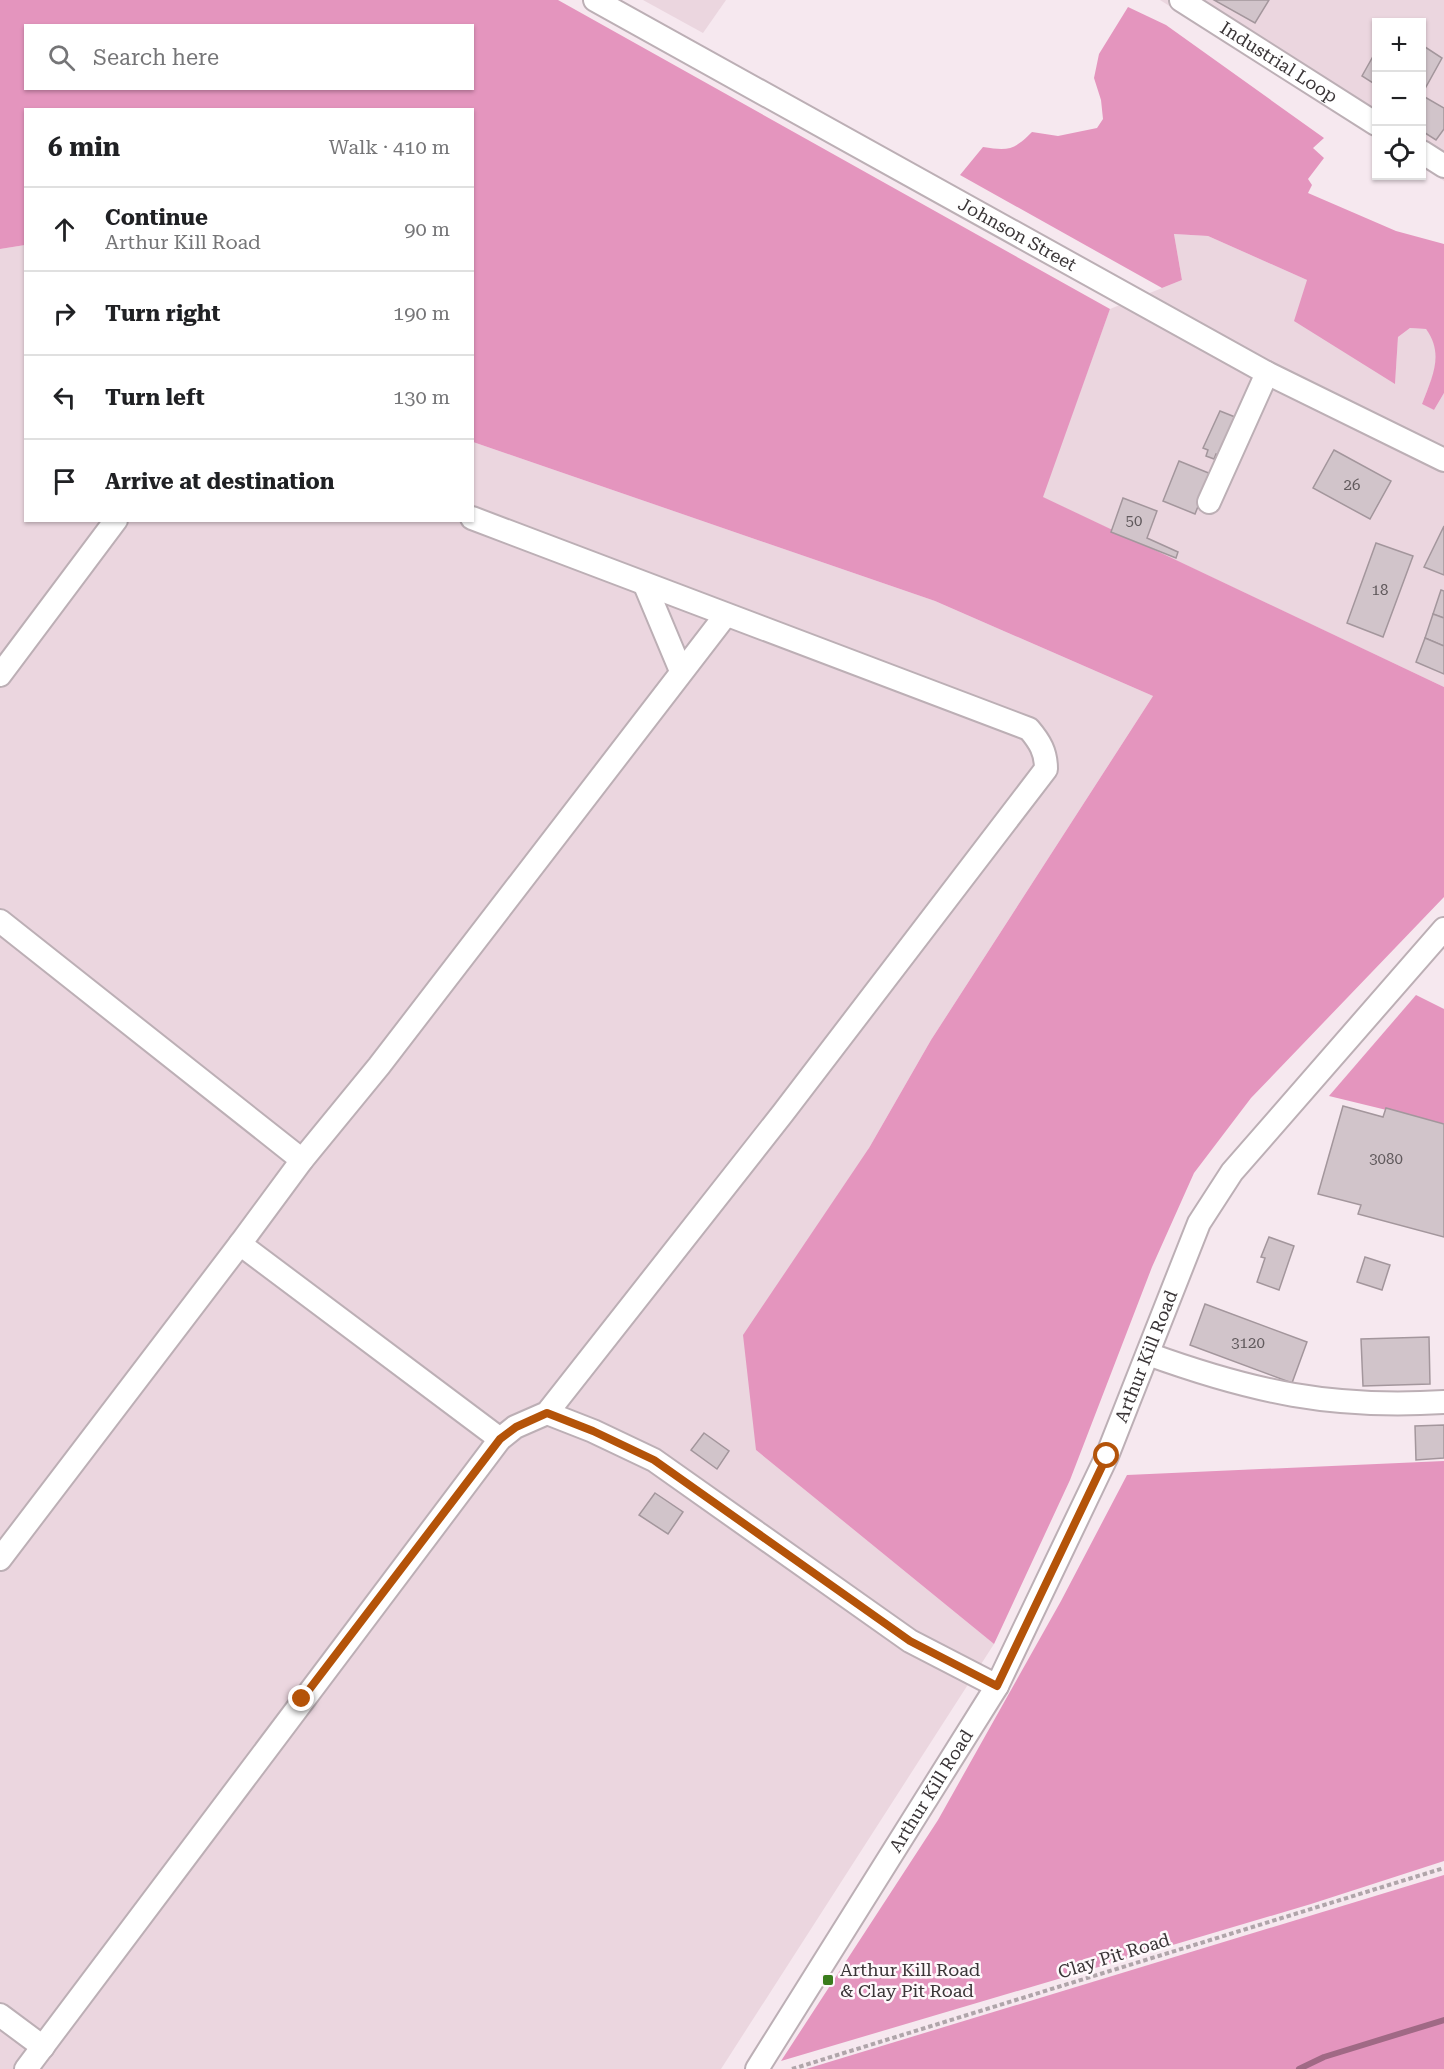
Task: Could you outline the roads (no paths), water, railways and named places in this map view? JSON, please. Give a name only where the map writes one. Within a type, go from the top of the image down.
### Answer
[{"type":"street","name":"Johnson Street","points":[[595,0],[1267,373],[1444,460]]},
{"type":"street","name":"Industrial Loop","points":[[1181,0],[1372,120]]},
{"type":"street","points":[[1426,155],[1444,166]]},
{"type":"street","points":[[1209,502],[1267,373]]},
{"type":"street","points":[[26,2069],[500,1439],[516,1427],[547,1413],[783,1113],[1046,769],[1046,756],[1041,742],[1029,729],[725,616],[474,519]]},
{"type":"street","points":[[0,675],[115,522]]},
{"type":"street","points":[[645,585],[681,671]]},
{"type":"street","points":[[0,1559],[302,1160],[379,1066],[725,616]]},
{"type":"street","points":[[0,921],[302,1160]]},
{"type":"street","name":"Arthur Kill Road","points":[[757,2069],[997,1686],[1107,1456],[1199,1223],[1232,1172],[1444,929]]},
{"type":"street","points":[[240,1244],[500,1439]]},
{"type":"street","points":[[1148,1354],[1245,1386],[1300,1398],[1365,1404],[1444,1402]]},
{"type":"street","points":[[547,1413],[593,1431],[654,1460],[910,1641],[997,1686]]},
{"type":"street","points":[[0,2015],[43,2047]]},
{"type":"waterway","points":[[1299,2069],[1324,2057],[1444,2020]]},
{"type":"place","name":"Arthur Kill Road & Clay Pit Road","points":[[828,1980]]}]
